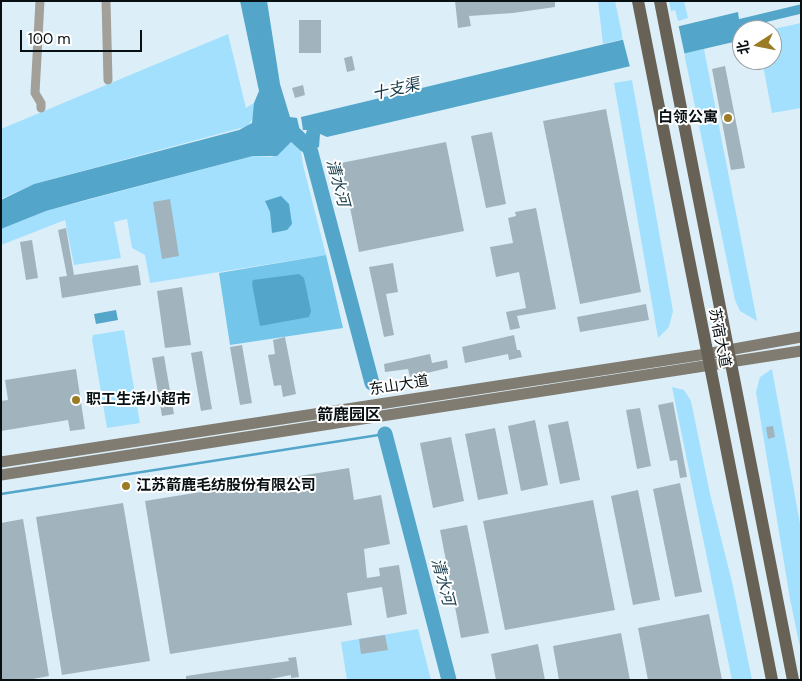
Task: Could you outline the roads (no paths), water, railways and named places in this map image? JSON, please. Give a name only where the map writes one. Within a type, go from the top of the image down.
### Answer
[{"type":"main road","name":"苏宿大道","points":[[638,1],[708,367],[772,680]]},
{"type":"main road","name":"苏宿大道","points":[[660,1],[793,680]]},
{"type":"main road","name":"东山大道","points":[[1,462],[706,354],[801,337]]},
{"type":"main road","name":"东山大道","points":[[1,475],[708,367],[801,351]]},
{"type":"street","points":[[40,1],[35,93],[41,103],[41,108]]},
{"type":"street","points":[[106,1],[108,80]]},
{"type":"waterway","name":"十支渠","points":[[730,26],[801,9]]},
{"type":"waterway","name":"清水河","points":[[296,135],[310,149],[372,383]]},
{"type":"waterway","points":[[1,494],[385,434]]},
{"type":"waterway","name":"清水河","points":[[385,434],[449,680]]},
{"type":"place","name":"白领公寓","points":[[728,118]]},
{"type":"place","name":"职工生活小超市","points":[[76,400]]},
{"type":"place","name":"江苏箭鹿毛纺股份有限公司","points":[[126,486]]},
{"type":"district","name":"箭鹿园区","points":[[349,416]]}]
